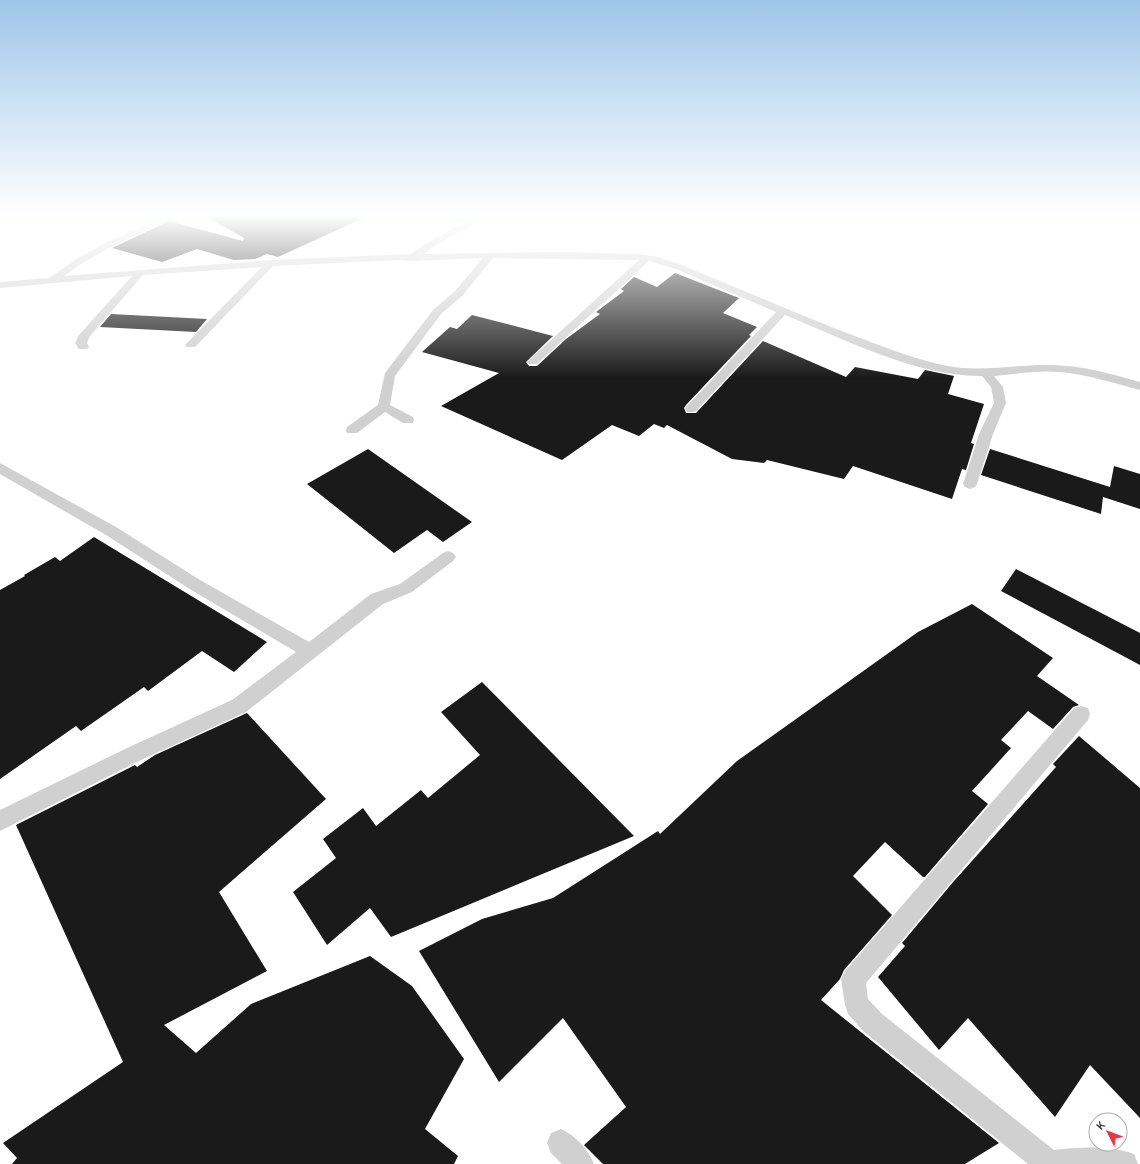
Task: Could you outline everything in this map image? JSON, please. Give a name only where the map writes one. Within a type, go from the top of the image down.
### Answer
[{"type":"street","points":[[50,280],[67,269]]},
{"type":"street","points":[[0,285],[194,269]]},
{"type":"street","points":[[191,345],[266,269]]},
{"type":"street","points":[[352,430],[384,406],[389,376],[437,312],[459,293],[479,269]]},
{"type":"street","points":[[533,362],[635,269]]},
{"type":"street","points":[[684,269],[886,352],[921,363],[964,372],[1070,368],[1140,386]]},
{"type":"street","points":[[83,347],[81,343],[85,335],[140,273]]},
{"type":"street","points":[[691,409],[783,311]]},
{"type":"street","points":[[970,484],[986,434],[1000,403],[997,387],[985,372]]},
{"type":"street","points":[[384,406],[408,420]]},
{"type":"street","points":[[0,468],[111,531],[194,584],[310,651]]},
{"type":"street","points":[[0,822],[134,754],[240,706],[377,599],[406,588],[448,557]]},
{"type":"street","points":[[1081,714],[853,979],[857,1005],[873,1023],[1048,1164],[1078,1161],[1124,1164]]},
{"type":"street","points":[[561,1143],[580,1164]]},
{"type":"building","points":[[675,273],[739,298],[723,313],[757,327],[749,335],[751,336],[686,405],[684,408],[686,413],[696,413],[763,341],[846,377],[855,367],[918,379],[925,370],[954,376],[948,394],[984,404],[971,443],[974,444],[966,470],[962,469],[952,499],[853,466],[844,479],[767,460],[764,463],[732,459],[667,425],[664,428],[654,424],[639,436],[612,425],[562,460],[441,406],[499,373],[422,352],[450,327],[457,329],[472,315],[553,336],[526,362],[529,366],[537,366],[566,339],[600,314],[596,312],[624,291],[621,289],[634,277],[657,287]]},
{"type":"building","points":[[111,314],[207,319],[196,332],[100,327]]},
{"type":"building","points":[[368,449],[472,522],[443,542],[427,530],[394,553],[307,484]]},
{"type":"building","points":[[990,449],[1110,487],[1114,466],[1140,474],[1140,509],[1103,497],[1101,514],[981,475]]},
{"type":"building","points":[[94,537],[267,642],[234,672],[202,651],[148,691],[144,687],[81,731],[76,726],[0,779],[0,590],[55,557],[60,561]]},
{"type":"building","points":[[1016,569],[1140,633],[1140,665],[1001,591]]},
{"type":"building","points":[[972,604],[1053,658],[1037,676],[1079,705],[1073,707],[1053,729],[1028,711],[1001,740],[1011,748],[972,791],[988,804],[925,877],[923,877],[885,842],[853,876],[892,915],[844,970],[840,979],[821,1000],[999,1143],[965,1164],[603,1164],[584,1145],[626,1107],[563,1018],[499,1082],[419,951],[482,919],[553,898],[658,831],[660,834],[737,761],[918,632]]},
{"type":"building","points":[[482,682],[634,836],[391,937],[370,908],[327,945],[293,892],[336,858],[323,839],[363,808],[376,826],[421,790],[428,798],[480,755],[441,712]]},
{"type":"building","points":[[247,713],[326,799],[219,892],[267,971],[164,1025],[196,1053],[251,1004],[370,956],[412,986],[464,1059],[425,1129],[458,1156],[454,1164],[12,1164],[17,1158],[3,1143],[123,1062],[16,825],[135,765],[137,767],[155,755]]},
{"type":"building","points":[[1079,736],[1140,788],[1140,1118],[1090,1065],[1055,1117],[968,1018],[939,1050],[878,977],[905,946],[902,943],[954,881],[1056,767],[1053,764]]}]
